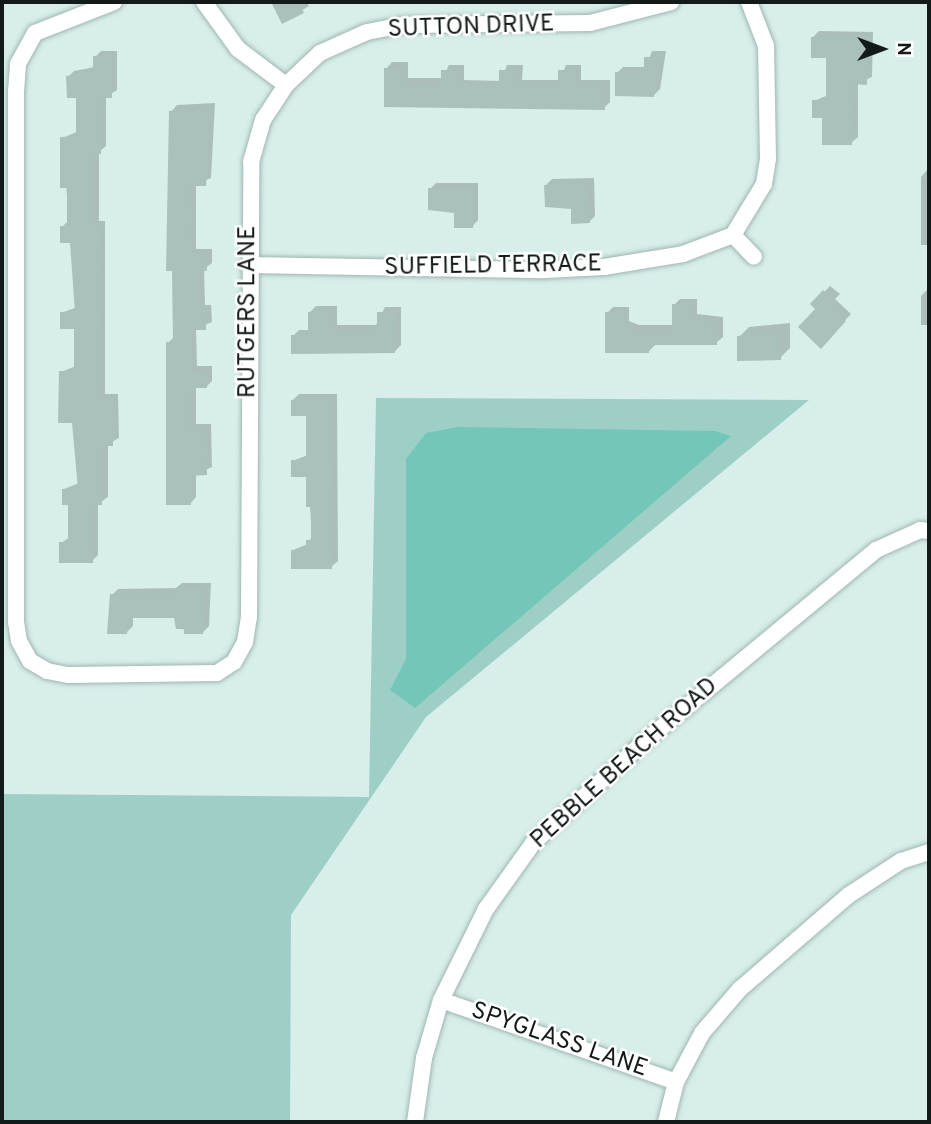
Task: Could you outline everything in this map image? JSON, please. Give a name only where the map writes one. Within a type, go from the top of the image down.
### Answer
[{"type":"street","name":"RUTGERS LANE","points":[[114,2],[34,33],[18,64],[19,641],[30,661],[68,676],[196,676],[217,673],[234,662],[245,642],[249,617],[251,162],[263,120],[286,85]]},
{"type":"street","points":[[204,2],[238,49],[286,85]]},
{"type":"street","name":"SUTTON DRIVE","points":[[286,85],[320,53],[367,32],[404,25],[590,23],[671,2]]},
{"type":"street","points":[[749,2],[766,46],[768,159],[760,193],[733,235],[754,257]]},
{"type":"street","name":"SUFFIELD TERRACE","points":[[249,265],[545,270],[604,267],[683,254],[733,235]]},
{"type":"street","name":"PEBBLE BEACH ROAD","points":[[415,1122],[424,1058],[441,1000],[486,909],[533,843],[644,741],[876,550],[920,530],[929,531]]},
{"type":"street","points":[[666,1122],[676,1082],[702,1033],[740,989],[849,895],[901,861],[929,852]]},
{"type":"street","name":"SPYGLASS LANE","points":[[441,1000],[676,1082]]},
{"type":"shaded area","points":[[376,398],[809,400],[426,717],[291,915],[290,1122],[2,1122],[2,794],[369,797]]},
{"type":"shaded area","points":[[458,427],[715,431],[731,436],[415,708],[390,690],[406,659],[406,459],[426,433]]},
{"type":"building","points":[[271,2],[298,2],[304,13],[282,24]]},
{"type":"building","points":[[811,37],[868,37],[867,85],[853,84],[852,145],[822,145],[822,118],[812,118],[812,100],[826,100],[826,58],[811,58]]},
{"type":"building","points":[[93,56],[111,56],[112,98],[101,98],[101,154],[93,154],[93,226],[100,226],[99,399],[113,399],[113,446],[102,446],[102,505],[93,505],[93,563],[59,563],[59,542],[68,542],[68,505],[62,505],[62,489],[78,489],[72,423],[58,423],[59,371],[74,371],[74,329],[60,329],[60,312],[75,312],[70,243],[60,243],[60,226],[67,226],[67,188],[60,188],[60,137],[76,137],[76,98],[67,98],[66,76],[93,72]]},
{"type":"building","points":[[644,57],[661,57],[654,97],[615,96],[615,72],[644,72]]},
{"type":"building","points":[[384,68],[402,68],[402,83],[441,83],[441,70],[459,70],[459,86],[499,86],[499,70],[517,70],[517,86],[558,86],[558,70],[575,70],[575,86],[605,86],[605,110],[384,107]]},
{"type":"building","points":[[210,109],[206,186],[190,186],[191,254],[206,254],[207,271],[199,271],[199,310],[206,310],[206,330],[191,330],[191,372],[207,372],[207,388],[190,388],[190,430],[206,430],[207,475],[191,476],[191,505],[166,505],[166,342],[173,342],[172,271],[166,271],[169,111]]},
{"type":"building","points":[[588,183],[590,223],[571,224],[571,209],[545,207],[544,185]]},
{"type":"building","points":[[428,188],[473,188],[473,228],[454,228],[454,213],[428,210]]},
{"type":"building","points":[[823,290],[835,301],[831,306],[846,321],[821,349],[798,327],[815,309],[810,304]]},
{"type":"building","points":[[672,304],[691,304],[691,319],[717,323],[717,345],[649,345],[649,353],[605,353],[605,312],[624,312],[624,327],[632,331],[672,331]]},
{"type":"building","points":[[308,312],[331,312],[331,330],[369,331],[377,327],[377,312],[396,312],[395,353],[291,354],[291,335],[308,335]]},
{"type":"building","points":[[782,332],[781,360],[737,361],[737,336]]},
{"type":"building","points":[[331,399],[332,569],[291,569],[291,550],[306,550],[306,540],[311,540],[311,507],[306,507],[306,477],[291,477],[291,460],[306,460],[306,416],[291,416],[291,400]]},
{"type":"building","points":[[174,588],[206,588],[203,634],[184,634],[184,629],[176,629],[174,618],[127,618],[127,634],[107,634],[110,594],[174,594]]}]
